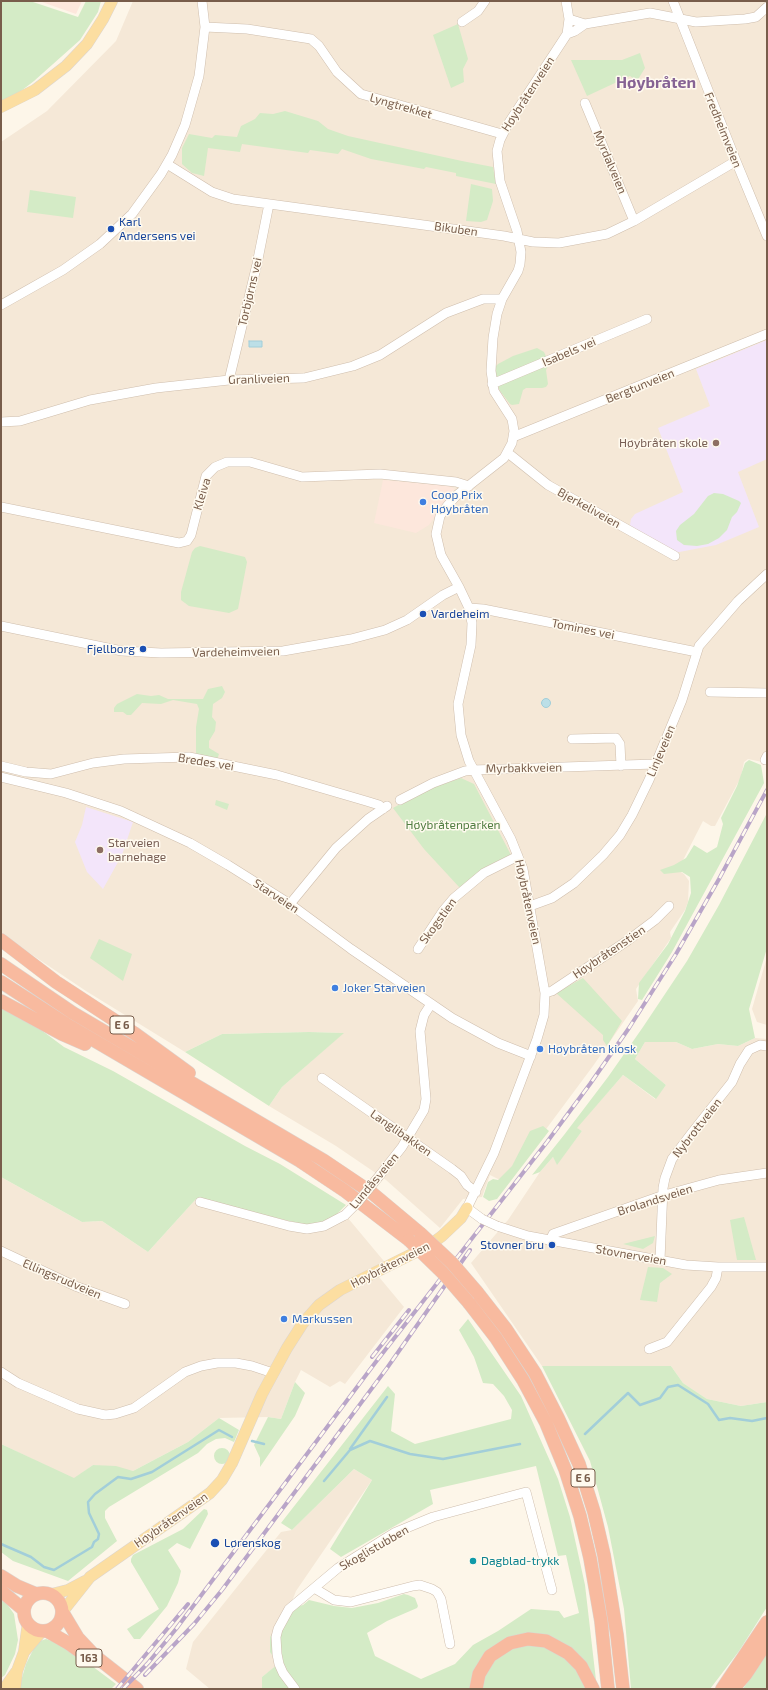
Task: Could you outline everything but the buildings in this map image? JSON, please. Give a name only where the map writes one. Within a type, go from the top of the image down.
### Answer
[{"type":"highway","name":"E 6","points":[[1,940],[56,982],[134,1033],[227,1103]]},
{"type":"highway","name":"E 6","points":[[1,964],[79,1016],[338,1170],[387,1205],[421,1234],[452,1263],[477,1292],[506,1329],[535,1373],[579,1464],[594,1512],[604,1555],[615,1619],[623,1689]]},
{"type":"highway","name":"E 6","points":[[1,982],[66,1024],[311,1168],[363,1204],[409,1240],[443,1273],[469,1303],[496,1338],[523,1380],[546,1423],[565,1469],[580,1516],[590,1558],[601,1621],[608,1689]]},
{"type":"highway","name":"E 6","points":[[1,1001],[62,1034],[149,1073]]},
{"type":"highway","points":[[1,1576],[21,1588],[36,1594]]},
{"type":"highway","points":[[1,1591],[24,1610]]},
{"type":"highway","points":[[28,1623],[24,1610],[27,1602],[36,1594],[44,1592],[52,1594]]},
{"type":"highway","name":"163","points":[[52,1594],[60,1601],[63,1612],[78,1638],[95,1656],[137,1689]]},
{"type":"highway","points":[[44,1631],[58,1625],[63,1612]]},
{"type":"highway","points":[[722,1689],[767,1622]]},
{"type":"highway","name":"163","points":[[28,1623],[34,1629],[44,1631],[68,1643],[130,1689]]},
{"type":"highway","points":[[476,1689],[479,1674],[490,1656],[510,1643],[528,1638],[546,1641],[568,1653],[586,1674],[593,1689]]},
{"type":"highway","points":[[738,1689],[767,1642]]},
{"type":"highway","points":[[733,1689],[746,1674]]},
{"type":"main road","points":[[1,107],[35,90],[72,61],[95,32],[112,1]]},
{"type":"main road","name":"Høybråtenveien","points":[[52,1594],[63,1592],[86,1581],[210,1493],[229,1469],[273,1373],[296,1334],[323,1302],[340,1290],[426,1248],[448,1231],[461,1218],[467,1208]]},
{"type":"main road","name":"Høybråtenveien","points":[[63,1612],[86,1581]]},
{"type":"main road","points":[[15,1689],[17,1671],[24,1652],[28,1623]]},
{"type":"main road","points":[[24,1652],[44,1631]]},
{"type":"main road","points":[[4,1689],[17,1671]]},
{"type":"street","points":[[1,305],[76,262],[108,238],[138,206],[167,164],[187,119],[199,76],[205,27],[202,1]]},
{"type":"street","points":[[462,22],[478,11],[485,1]]},
{"type":"street","name":"Høybråtenveien","points":[[467,1208],[494,1153],[540,1032],[544,1015],[545,993],[525,876],[518,856],[504,826],[473,770],[462,740],[458,710],[460,692],[472,639],[472,623],[469,608],[437,542],[436,528],[443,511],[452,500],[498,463],[508,453],[513,437],[512,419],[497,396],[492,384],[491,370],[493,338],[497,314],[502,299],[515,277],[520,264],[520,240],[498,174],[497,151],[502,134],[567,34],[569,19],[566,1]]},
{"type":"street","name":"Fredheimveien","points":[[673,1],[767,236]]},
{"type":"street","points":[[567,34],[575,31],[585,24],[650,13],[703,22],[750,18],[760,14],[767,7]]},
{"type":"street","points":[[569,19],[585,24]]},
{"type":"street","name":"Lyngtrekket","points":[[205,27],[247,29],[299,36],[311,40],[319,46],[337,72],[348,84],[361,94],[502,134]]},
{"type":"street","name":"Myrdalveien","points":[[585,103],[634,221]]},
{"type":"street","name":"Bikuben","points":[[167,164],[191,180],[219,195],[233,199],[504,236],[520,240],[559,243],[607,234],[634,221],[736,161]]},
{"type":"street","name":"Torbjørns vei","points":[[229,380],[257,264],[269,204]]},
{"type":"street","name":"Granliveien","points":[[1,422],[20,421],[104,397],[156,388],[229,380],[304,378],[353,366],[380,355],[446,314],[483,299],[502,299]]},
{"type":"street","name":"Isabels vei","points":[[492,384],[647,319]]},
{"type":"street","name":"Bergtunveien","points":[[513,437],[767,334]]},
{"type":"street","name":"Bjerkeliveien","points":[[508,453],[548,485],[675,556]]},
{"type":"street","name":"Kleiva","points":[[1,507],[179,544],[187,541],[192,535],[206,476],[215,466],[226,462],[250,462],[302,477],[380,474],[456,482],[469,486]]},
{"type":"street","name":"Linjeveien","points":[[530,906],[546,901],[562,892],[583,875],[620,835],[632,815],[682,700],[699,646],[738,601],[767,574]]},
{"type":"street","name":"Vardeheimveien","points":[[1,626],[122,651],[155,653],[283,651],[351,639],[385,630],[407,620],[443,595],[459,587]]},
{"type":"street","name":"Tomines vei","points":[[469,608],[483,608],[697,652]]},
{"type":"street","points":[[710,692],[767,693]]},
{"type":"street","points":[[572,739],[616,738],[620,744],[621,766]]},
{"type":"street","name":"Bredes vei","points":[[1,766],[26,772],[51,774],[93,763],[124,759],[189,757],[277,776],[371,802],[385,808],[356,829],[336,848],[290,904]]},
{"type":"street","name":"Myrbakkveien","points":[[400,800],[433,783],[473,770],[655,764]]},
{"type":"street","name":"Starveien","points":[[1,777],[66,793],[128,814],[196,847],[228,865],[290,904],[431,1004],[472,1030],[531,1056]]},
{"type":"street","name":"Skogstien","points":[[418,949],[443,911],[454,898],[484,873],[518,856]]},
{"type":"street","name":"Høybråtenstien","points":[[545,993],[552,991],[627,941],[655,920],[669,906]]},
{"type":"street","name":"Lundåsveien","points":[[200,1202],[289,1226],[307,1229],[324,1226],[345,1214],[358,1202],[408,1138],[426,1105],[420,1031],[424,1015],[431,1004]]},
{"type":"street","name":"Nybrottveien","points":[[660,1260],[662,1196],[665,1178],[676,1153],[732,1082],[740,1064],[750,1050],[760,1046],[767,1046]]},
{"type":"street","name":"Langlibakken","points":[[322,1078],[461,1176],[467,1185],[476,1192]]},
{"type":"street","name":"Brolandsveien","points":[[550,1240],[553,1234],[662,1196],[719,1180],[767,1173]]},
{"type":"street","name":"Stovnerveien","points":[[467,1208],[497,1226],[517,1234],[686,1265],[718,1267],[767,1267]]},
{"type":"street","name":"Ellingsrudveien","points":[[1,1251],[75,1286],[125,1304]]},
{"type":"street","points":[[649,1349],[667,1342],[711,1288],[716,1278],[718,1267]]},
{"type":"street","points":[[1,1372],[18,1383],[78,1409],[105,1414],[115,1414],[134,1408],[185,1372],[201,1366],[236,1363],[252,1366],[273,1373]]},
{"type":"street","name":"Skoglistubben","points":[[295,1689],[278,1664],[276,1637],[278,1629],[289,1609],[338,1568],[394,1533],[433,1517],[526,1492],[552,1590]]},
{"type":"street","points":[[314,1588],[334,1600],[342,1602],[365,1599],[413,1586],[420,1585],[432,1589],[437,1592],[441,1599],[450,1644]]},
{"type":"shaded area","points":[[39,1],[82,1],[76,14]]},
{"type":"shaded area","points":[[133,1],[767,1],[767,763],[748,759],[744,762],[741,777],[715,826],[711,826],[703,821],[678,870],[684,874],[689,881],[688,902],[685,910],[670,932],[671,938],[636,989],[638,1001],[593,1066],[506,1183],[490,1175],[482,1197],[463,1199],[440,1228],[386,1180],[336,1146],[269,1106],[282,1087],[343,1033],[309,1032],[222,1034],[185,1052],[86,991],[1,934],[1,142],[47,111],[116,41]]},
{"type":"shaded area","name":"Høybråten skole","points":[[767,340],[767,459],[738,472],[759,527],[716,545],[674,553],[630,527],[631,519],[635,514],[683,492],[658,428],[710,406],[696,369]]},
{"type":"shaded area","points":[[383,480],[449,486],[455,489],[429,525],[416,533],[374,523]]},
{"type":"shaded area","name":"Starveien barnehage","points":[[86,807],[133,822],[122,855],[103,889],[87,872],[75,842],[82,825]]},
{"type":"shaded area","points":[[767,957],[767,1025],[757,1022],[752,1009]]},
{"type":"shaded area","points":[[755,1038],[767,1039],[767,1402],[741,1406],[707,1399],[683,1383],[671,1366],[542,1366],[471,1263],[508,1220],[540,1172],[553,1157],[557,1164],[582,1131],[576,1128],[623,1075],[655,1099],[666,1085],[635,1059],[645,1042],[676,1042],[692,1049],[718,1044],[738,1046]]},
{"type":"shaded area","points":[[1,1177],[82,1222],[102,1221],[148,1252],[196,1199],[315,1227],[330,1221],[342,1211],[388,1266],[379,1277],[404,1307],[345,1384],[340,1381],[330,1387],[301,1370],[281,1419],[268,1417],[219,1418],[188,1442],[133,1471],[93,1465],[74,1479],[1,1444]]},
{"type":"shaded area","points":[[354,1469],[372,1480],[296,1591],[289,1609],[279,1664],[262,1677],[262,1689],[210,1689],[186,1669],[193,1642],[281,1532],[292,1530]]},
{"type":"green space","points":[[1,1],[30,1],[78,17],[86,1],[101,1],[98,12],[80,40],[34,81],[1,105]]},
{"type":"green space","points":[[458,24],[468,59],[463,69],[464,82],[451,88],[433,35]]},
{"type":"green space","points":[[640,53],[645,68],[637,81],[630,76],[587,96],[571,60],[622,60]]},
{"type":"green space","points":[[285,111],[318,121],[328,129],[348,136],[493,167],[496,184],[456,176],[456,173],[426,167],[424,169],[371,159],[342,149],[338,154],[310,150],[308,153],[242,144],[240,152],[208,148],[204,176],[192,173],[182,164],[182,148],[189,134],[212,138],[215,135],[237,137],[241,126],[255,119],[260,113],[273,114]]},
{"type":"green space","points":[[471,184],[492,189],[493,201],[487,220],[481,222],[466,221]]},
{"type":"green space","points":[[30,190],[76,197],[73,218],[27,212]]},
{"type":"green space","points":[[537,348],[544,352],[549,363],[546,370],[548,384],[546,387],[542,388],[526,388],[523,390],[519,404],[512,405],[500,391],[495,379],[495,367],[513,356]]},
{"type":"green space","points":[[714,493],[723,494],[741,503],[737,512],[732,517],[727,530],[719,538],[708,544],[697,546],[684,545],[677,540],[676,531],[680,525],[694,514],[708,496]]},
{"type":"green space","points":[[200,546],[245,557],[247,562],[238,609],[229,613],[189,606],[181,600],[181,592],[192,552],[195,548]]},
{"type":"green space","points":[[222,686],[225,692],[222,698],[213,704],[212,717],[216,722],[215,731],[209,741],[209,748],[219,754],[217,760],[196,754],[196,727],[199,709],[197,704],[173,700],[161,704],[142,703],[131,715],[127,715],[123,712],[114,712],[114,708],[117,704],[137,694],[151,696],[159,695],[168,699],[203,699],[208,689]]},
{"type":"green space","points":[[749,760],[761,765],[764,783],[672,952],[642,1000],[638,999],[639,983],[668,944],[685,911],[691,893],[690,877],[682,872],[664,874],[660,870],[674,865],[686,858],[694,845],[707,853],[717,847],[723,824],[721,818],[737,786],[745,763]]},
{"type":"green space","name":"Høybråtenparken","points":[[461,778],[474,784],[511,855],[460,888],[424,849],[393,808],[426,790]]},
{"type":"green space","points":[[216,800],[229,804],[227,810],[215,805]]},
{"type":"green space","points":[[767,813],[767,948],[749,1009],[755,1038],[738,1046],[718,1044],[692,1049],[676,1042],[645,1042],[635,1059],[666,1085],[656,1099],[623,1075],[577,1128],[582,1131],[557,1165],[553,1157],[540,1172],[532,1175],[608,1077],[687,961],[719,905]]},
{"type":"green space","points":[[99,939],[132,954],[123,981],[90,958]]},
{"type":"green space","points":[[583,978],[622,1021],[607,1046],[603,1040],[603,1035],[556,993]]},
{"type":"green space","points":[[1,1000],[64,1047],[113,1071],[245,1146],[280,1164],[346,1205],[330,1221],[315,1227],[196,1199],[148,1252],[102,1221],[82,1222],[1,1177]]},
{"type":"green space","points":[[309,1032],[344,1033],[282,1087],[269,1106],[185,1052],[222,1034]]},
{"type":"green space","points":[[543,1126],[549,1131],[497,1199],[489,1201],[483,1197],[488,1182],[493,1179],[498,1180],[512,1166],[530,1131]]},
{"type":"green space","points":[[744,1217],[756,1260],[737,1260],[730,1220]]},
{"type":"green space","points":[[655,1236],[653,1243],[643,1249],[623,1244]]},
{"type":"green space","points":[[648,1267],[663,1268],[672,1274],[660,1283],[657,1302],[640,1300]]},
{"type":"green space","points":[[468,1319],[521,1396],[558,1479],[570,1517],[585,1585],[597,1689],[262,1689],[262,1677],[278,1664],[270,1652],[270,1637],[289,1609],[303,1605],[309,1600],[334,1606],[352,1608],[378,1603],[404,1594],[415,1598],[418,1606],[417,1608],[387,1621],[367,1633],[375,1656],[421,1679],[455,1664],[473,1645],[498,1631],[531,1609],[559,1611],[564,1618],[579,1613],[566,1555],[558,1556],[536,1466],[430,1490],[433,1504],[341,1557],[330,1549],[372,1480],[354,1469],[292,1530],[281,1523],[388,1386],[395,1394],[391,1431],[415,1444],[511,1419],[512,1410],[504,1396],[493,1384],[483,1383],[474,1357],[459,1330]]},
{"type":"green space","points":[[542,1366],[671,1366],[683,1383],[707,1399],[741,1406],[767,1402],[767,1607],[739,1651],[710,1689],[631,1689],[624,1609],[608,1527],[590,1461]]},
{"type":"green space","points":[[295,1382],[305,1393],[295,1416],[260,1467],[260,1458],[254,1445],[268,1417],[281,1419]]},
{"type":"green space","points":[[219,1418],[239,1430],[234,1442],[225,1438],[216,1439],[207,1444],[198,1453],[109,1507],[105,1511],[105,1518],[117,1541],[68,1581],[13,1561],[1,1552],[1,1444],[74,1478],[93,1465],[116,1466],[133,1471],[188,1442]]},
{"type":"green space","points":[[219,1448],[225,1448],[230,1453],[228,1462],[225,1464],[219,1464],[214,1459],[214,1453]]},
{"type":"green space","points":[[204,1509],[207,1510],[208,1514],[190,1549],[177,1543],[168,1550],[181,1571],[178,1583],[167,1606],[140,1639],[134,1639],[127,1629],[159,1609],[131,1562],[133,1555],[183,1529]]},
{"type":"green space","points":[[1,1600],[7,1604],[14,1614],[18,1640],[15,1654],[5,1675],[1,1678]]},
{"type":"green space","points":[[46,1639],[64,1645],[116,1684],[111,1689],[21,1689],[21,1681],[26,1664],[34,1648],[40,1641]]},
{"type":"green space","points":[[767,1651],[767,1689],[743,1689],[748,1681]]},
{"type":"water","points":[[249,341],[262,341],[262,347],[249,347]]},
{"type":"water","points":[[544,699],[548,699],[550,703],[548,707],[544,707],[542,705],[542,701]]},
{"type":"waterway","points":[[585,1434],[628,1393],[640,1405],[660,1398],[668,1387],[678,1385],[708,1404],[719,1420],[730,1418],[752,1421],[767,1418]]},
{"type":"waterway","points":[[350,1449],[387,1397]]},
{"type":"waterway","points":[[1,1544],[31,1557],[44,1567],[54,1570],[92,1547],[94,1542],[98,1539],[99,1534],[89,1513],[88,1502],[95,1494],[118,1477],[131,1479],[152,1472],[219,1430],[232,1437]]},
{"type":"waterway","points":[[252,1441],[264,1444]]},
{"type":"waterway","points":[[324,1481],[350,1450],[370,1441],[410,1454],[443,1459],[520,1444]]},
{"type":"railway","points":[[123,1689],[148,1663],[176,1629],[375,1363],[547,1142],[590,1084],[629,1028],[676,954],[719,879],[767,790]]},
{"type":"railway","points":[[145,1675],[194,1624],[222,1590],[387,1368],[470,1250]]},
{"type":"railway","points":[[372,1357],[409,1310]]},
{"type":"railway","points":[[117,1689],[188,1604]]},
{"type":"place","name":"Karl Andersens vei","points":[[111,229]]},
{"type":"place","name":"Høybråten skole","points":[[716,443]]},
{"type":"place","name":"Coop Prix Høybråten","points":[[423,502]]},
{"type":"place","name":"Vardeheim","points":[[423,614]]},
{"type":"place","name":"Fjellborg","points":[[143,649]]},
{"type":"place","name":"Starveien barnehage","points":[[100,850]]},
{"type":"place","name":"Joker Starveien","points":[[335,988]]},
{"type":"place","name":"Høybråten kiosk","points":[[540,1049]]},
{"type":"place","name":"Stovner bru","points":[[552,1245]]},
{"type":"place","name":"Markussen","points":[[284,1319]]},
{"type":"place","name":"Lørenskog","points":[[215,1543]]},
{"type":"place","name":"Dagblad-trykk","points":[[473,1561]]},
{"type":"district","name":"Høybråten","points":[[656,83]]}]
